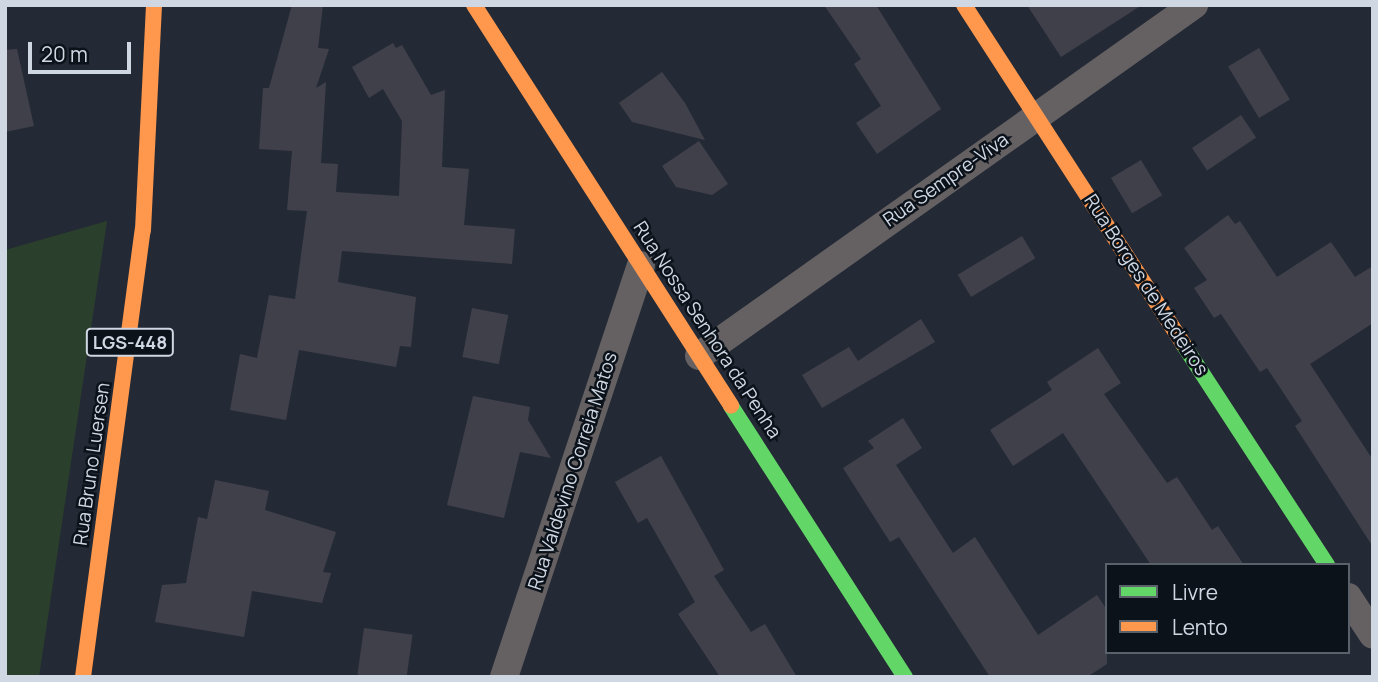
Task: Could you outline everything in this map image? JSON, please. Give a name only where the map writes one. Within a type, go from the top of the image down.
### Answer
[{"type":"street","name":"Rua Bruno Luersen","points":[[83,677],[143,230],[154,5]]},
{"type":"street","name":"Rua Nossa Senhora da Penha","points":[[474,5],[905,677]]},
{"type":"street","name":"Rua Borges de Medeiros","points":[[964,5],[1326,563]]},
{"type":"street","name":"Rua Sempre-Viva","points":[[699,356],[1194,5]]},
{"type":"street","name":"Rua Valdevino Correia Matos","points":[[505,677],[641,265]]},
{"type":"street","points":[[1350,600],[1373,635]]},
{"type":"green space","points":[[107,221],[39,677],[5,677],[5,250]]},
{"type":"building","points":[[292,5],[323,5],[318,48],[329,49],[316,88],[326,82],[321,163],[338,164],[336,192],[399,196],[402,121],[383,89],[369,98],[352,67],[393,43],[396,48],[402,45],[431,95],[445,90],[442,167],[469,169],[464,225],[515,229],[512,264],[342,251],[338,282],[416,297],[411,347],[400,346],[396,367],[299,350],[286,420],[230,410],[240,354],[257,358],[269,295],[295,299],[307,211],[287,210],[292,151],[259,149],[263,88],[269,88]]},
{"type":"building","points":[[824,5],[876,5],[941,109],[877,154],[856,123],[881,106],[854,64],[861,59]]},
{"type":"building","points":[[1027,5],[1142,5],[1061,57]]},
{"type":"building","points":[[1259,48],[1290,99],[1259,118],[1228,67]]},
{"type":"building","points":[[17,49],[34,126],[5,132],[5,50]]},
{"type":"building","points":[[662,72],[685,103],[705,140],[632,122],[619,103]]},
{"type":"building","points":[[1241,115],[1256,137],[1207,170],[1192,148]]},
{"type":"building","points":[[699,141],[728,184],[712,195],[676,187],[662,166]]},
{"type":"building","points":[[1141,160],[1162,195],[1132,213],[1111,178]]},
{"type":"building","points":[[1228,215],[1235,224],[1240,221],[1277,277],[1331,242],[1355,277],[1373,266],[1373,323],[1310,364],[1373,460],[1373,547],[1295,426],[1302,421],[1267,368],[1260,372],[1221,314],[1214,318],[1194,288],[1207,280],[1184,248]]},
{"type":"building","points":[[1022,236],[1035,258],[971,297],[958,275]]},
{"type":"building","points":[[472,308],[508,315],[499,364],[462,357]]},
{"type":"building","points":[[921,319],[935,342],[822,408],[802,375],[849,347],[858,361]]},
{"type":"building","points":[[1098,348],[1121,383],[1104,394],[1167,483],[1177,477],[1212,530],[1218,526],[1243,563],[1150,563],[1063,433],[1013,466],[990,430],[1052,390],[1047,382]]},
{"type":"building","points":[[473,396],[530,407],[528,420],[551,458],[520,452],[504,518],[447,505]]},
{"type":"building","points":[[903,418],[922,448],[896,465],[953,553],[975,537],[1038,635],[1097,595],[1105,607],[1107,664],[1087,677],[990,677],[899,537],[890,542],[843,468],[874,448],[868,441]]},
{"type":"building","points":[[661,456],[724,570],[714,576],[751,632],[765,624],[797,677],[720,677],[678,614],[695,602],[647,518],[638,523],[615,482]]},
{"type":"building","points":[[215,480],[269,491],[265,510],[336,532],[323,572],[331,573],[322,603],[252,591],[244,637],[155,622],[162,585],[186,583],[198,517],[207,519]]},
{"type":"building","points":[[364,628],[413,635],[407,677],[357,675]]},
{"type":"traffic: fast","points":[[1183,344],[1326,563]]},
{"type":"traffic: fast","points":[[731,406],[905,677]]},
{"type":"traffic: slow","points":[[83,677],[143,230],[154,5]]},
{"type":"traffic: slow","points":[[474,5],[731,406]]},
{"type":"traffic: slow","points":[[964,5],[1183,344]]}]
